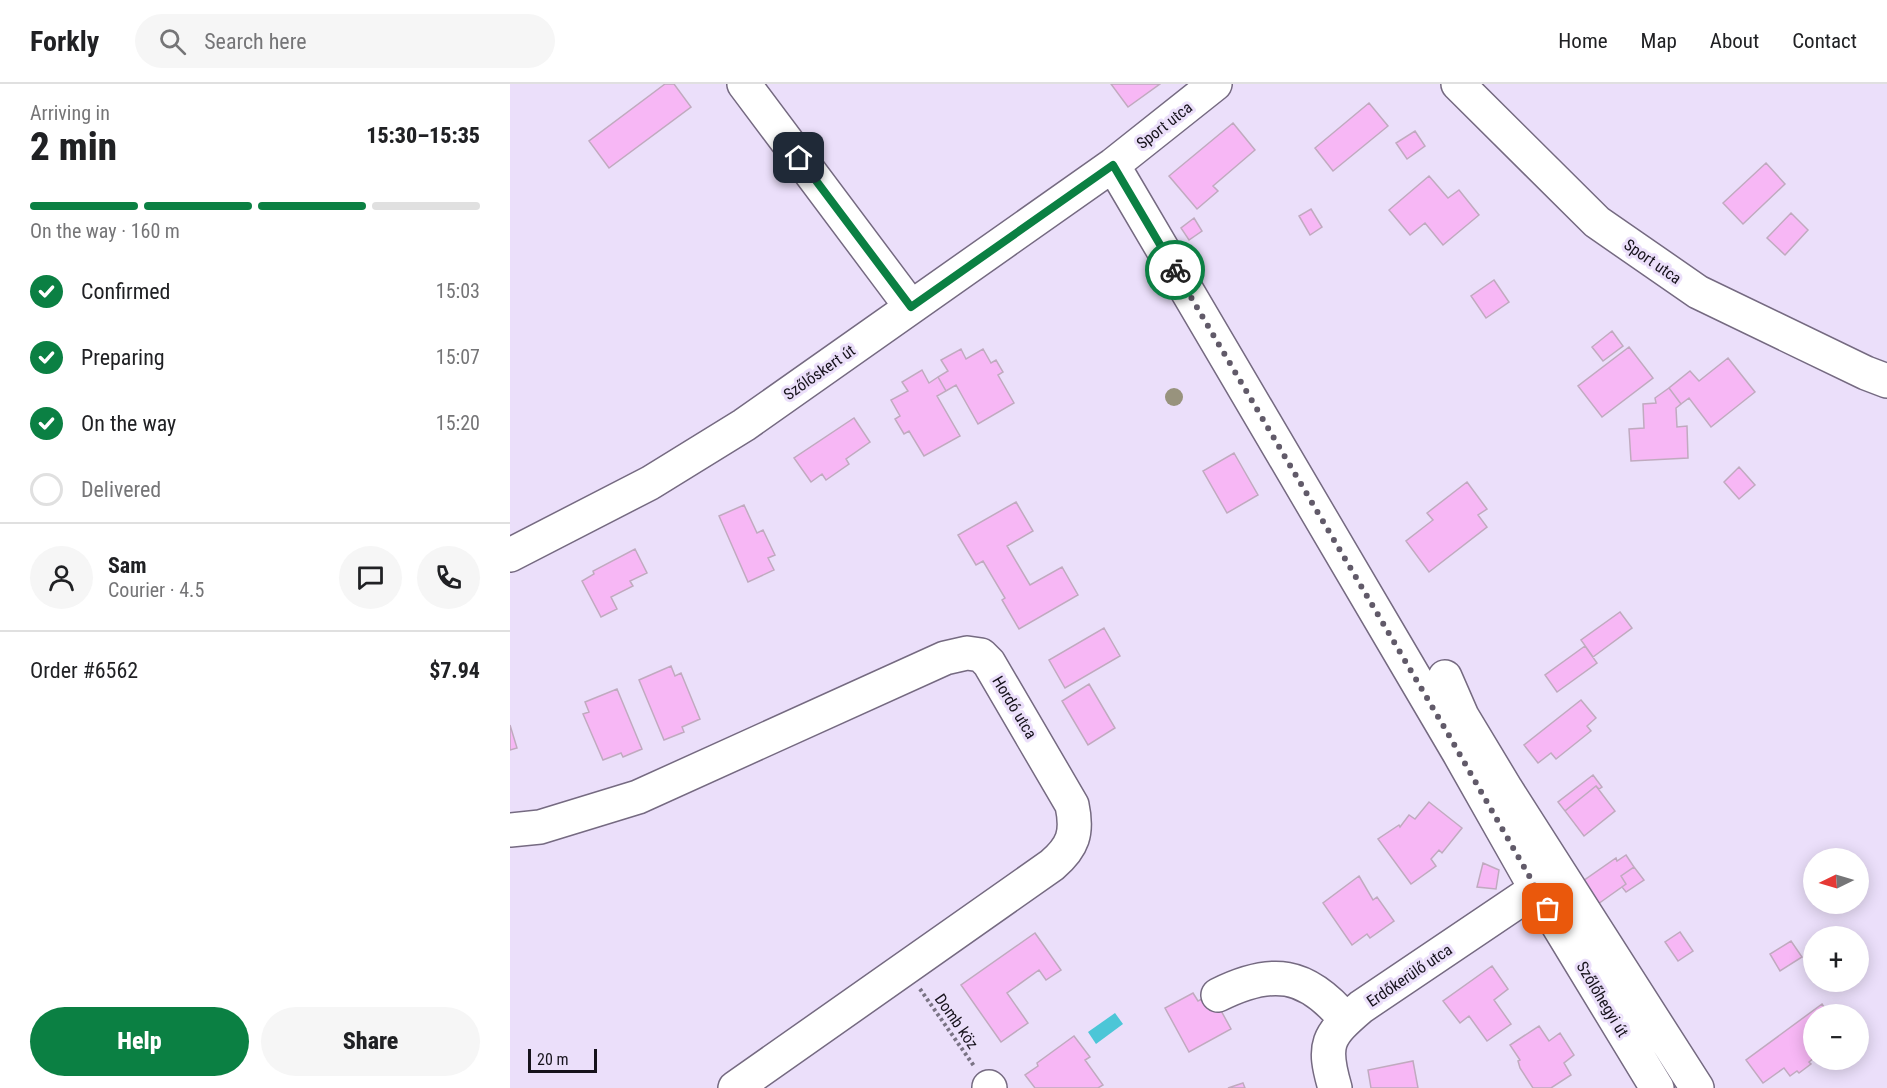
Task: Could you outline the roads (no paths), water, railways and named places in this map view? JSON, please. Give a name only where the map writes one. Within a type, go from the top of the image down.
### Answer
[{"type":"street","points":[[744,84],[911,307]]},
{"type":"street","name":"Sport utca","points":[[1113,165],[1215,84]]},
{"type":"street","name":"Sport utca","points":[[1458,84],[1597,222],[1698,292],[1887,381]]},
{"type":"street","name":"Szőlőskert út","points":[[510,555],[651,483],[735,431],[1113,165]]},
{"type":"street","name":"Szőlőhegyi út","points":[[1113,165],[1447,732],[1536,889],[1656,1088]]},
{"type":"street","name":"Hordó utca","points":[[510,830],[540,827],[638,797],[945,658],[967,653],[981,655],[989,663],[1069,799],[1074,814],[1073,836],[1064,855],[735,1088]]},
{"type":"street","name":"Szőlőhegyi út","points":[[1445,677],[1462,716],[1501,780],[1697,1088]]},
{"type":"street","name":"Erdőkerülő utca","points":[[1335,1088],[1328,1062],[1328,1052],[1333,1035],[1346,1020],[1361,1007],[1536,889]]},
{"type":"street","points":[[1218,995],[1257,979],[1281,978],[1307,987],[1325,997],[1346,1020]]},
{"type":"water","points":[[1115,1013],[1123,1024],[1096,1044],[1088,1032]]}]
